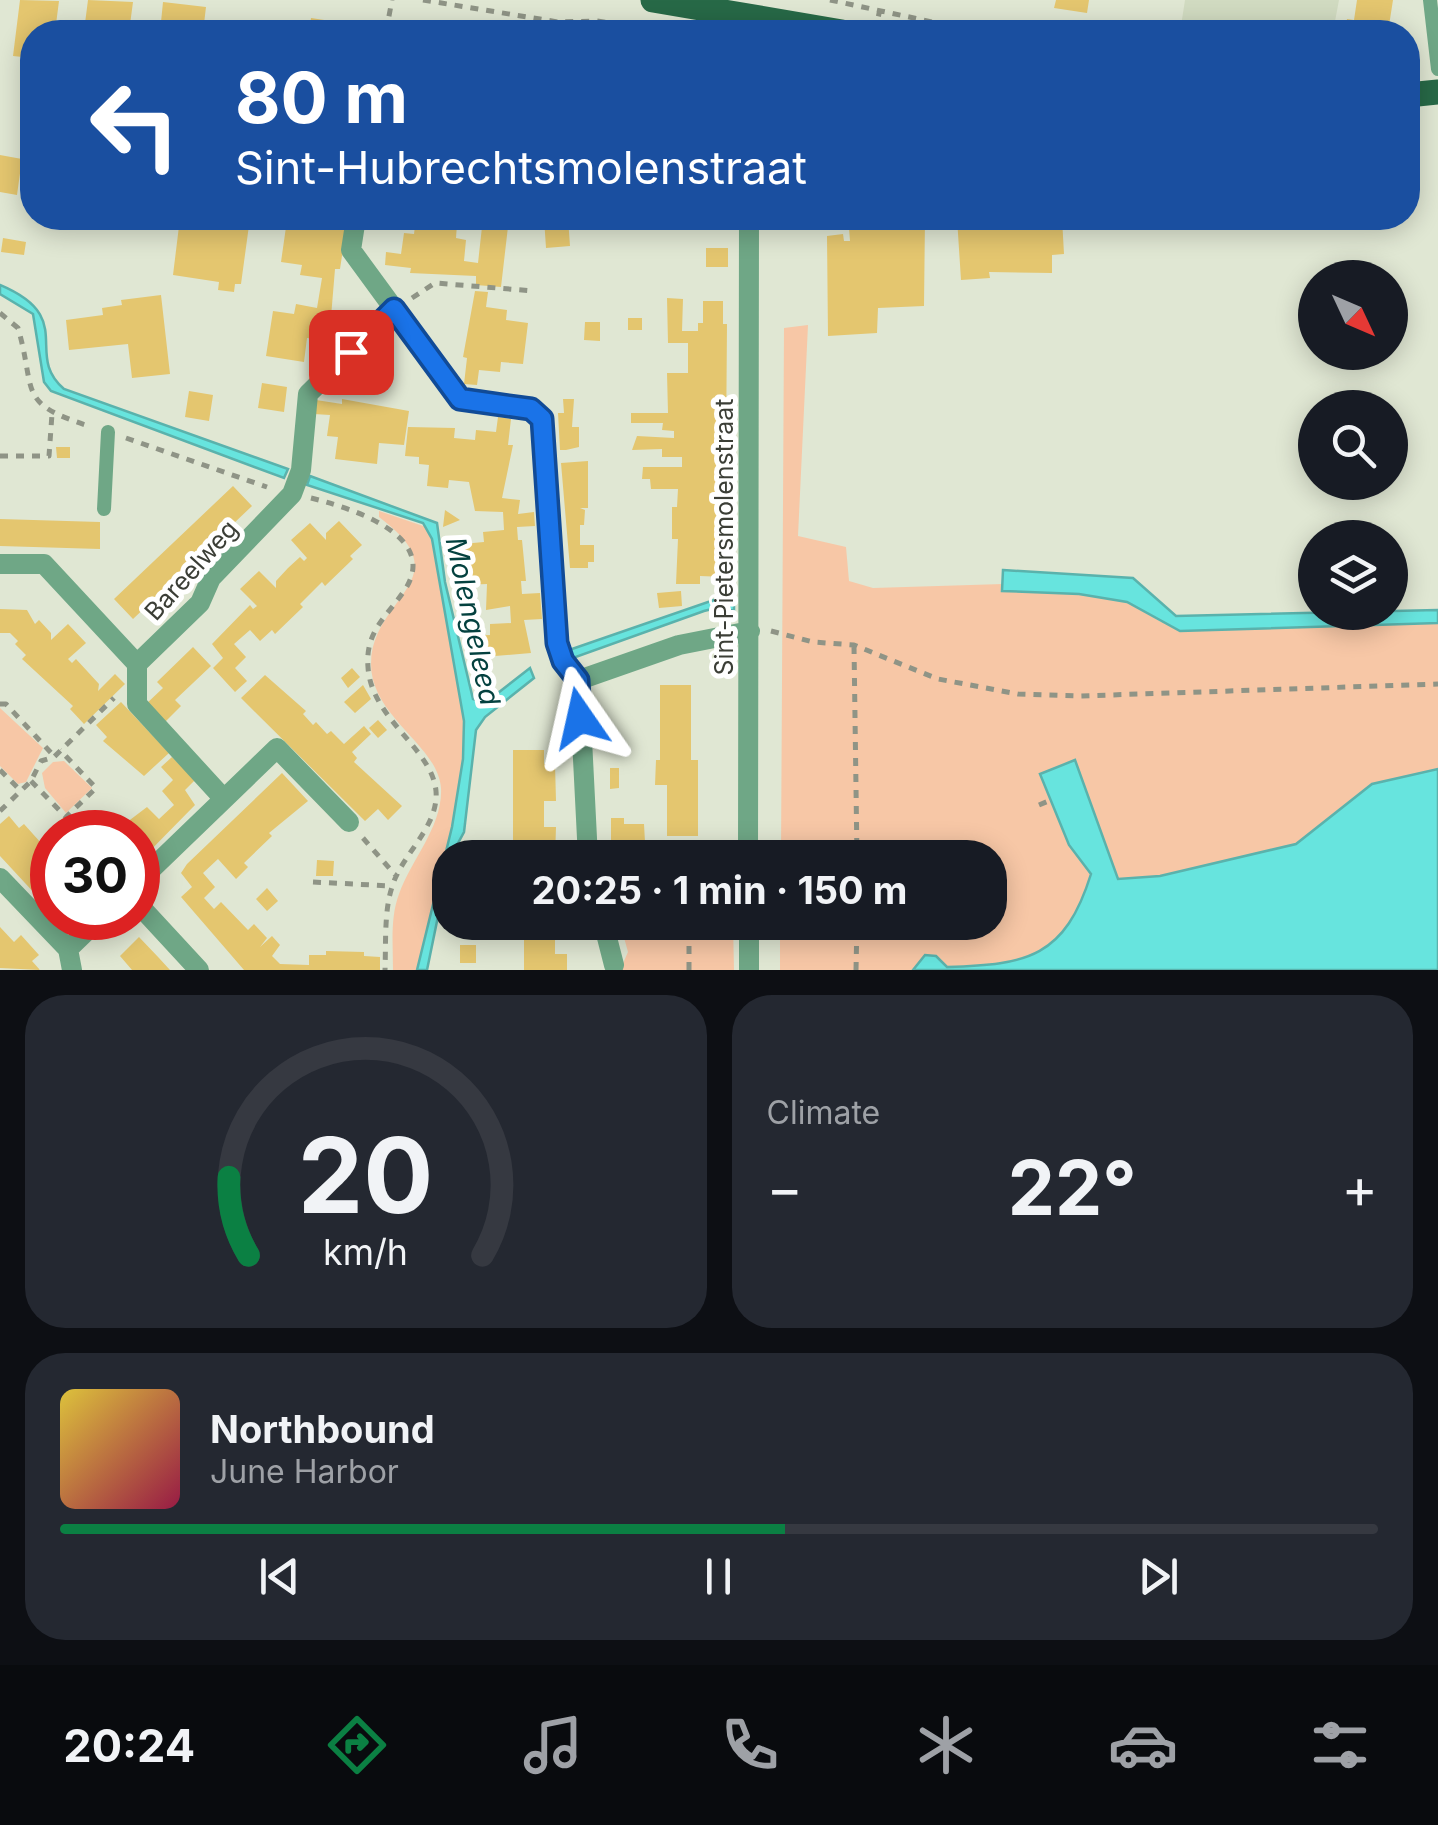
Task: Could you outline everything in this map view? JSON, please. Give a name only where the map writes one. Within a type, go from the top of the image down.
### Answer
[{"type":"main road","points":[[654,0],[735,20]]},
{"type":"street","points":[[354,230],[351,250],[460,399],[531,409],[542,419],[557,643],[563,661],[578,680],[587,840]]},
{"type":"street","name":"Sint-Pietersmolenstraat","points":[[749,230],[760,631],[749,840]]},
{"type":"street","points":[[292,494],[301,470],[308,394],[394,309]]},
{"type":"street","name":"Bareelweg","points":[[137,670],[200,603],[211,578],[292,494]]},
{"type":"street","points":[[0,564],[44,564],[137,670],[137,704],[224,799]]},
{"type":"street","points":[[578,680],[679,644],[760,631]]},
{"type":"street","points":[[160,861],[277,748],[349,822]]},
{"type":"street","points":[[0,878],[70,959]]},
{"type":"street","points":[[160,928],[199,970]]},
{"type":"street","points":[[608,940],[614,965]]},
{"type":"street","points":[[749,940],[749,970]]},
{"type":"lane","points":[[1430,0],[1438,69]]},
{"type":"lane","points":[[104,509],[108,432]]},
{"type":"path","points":[[422,0],[546,20]]},
{"type":"path","points":[[830,0],[927,20]]},
{"type":"path","points":[[878,20],[880,9]]},
{"type":"path","points":[[394,309],[435,283],[534,290]]},
{"type":"path","points":[[0,456],[49,456],[52,414]]},
{"type":"path","points":[[292,494],[365,515],[400,539],[412,564],[407,586],[373,630],[367,652],[374,692],[431,772],[436,787],[434,808],[392,886],[385,970]]},
{"type":"path","points":[[760,631],[813,642],[854,644],[938,679],[1018,694],[1080,696],[1438,684]]},
{"type":"path","points":[[854,644],[857,840]]},
{"type":"path","points":[[0,811],[31,781],[41,761],[54,757],[137,670]]},
{"type":"path","points":[[0,704],[6,704],[54,757]]},
{"type":"path","points":[[31,781],[66,817],[96,788],[60,750]]},
{"type":"path","points":[[0,770],[20,790]]},
{"type":"path","points":[[1038,805],[1050,800]]},
{"type":"path","points":[[349,822],[397,877]]},
{"type":"path","points":[[313,882],[392,886]]},
{"type":"path","points":[[689,940],[689,970]]},
{"type":"path","points":[[856,970],[857,940]]},
{"type":"shaded area","points":[[1185,0],[1339,0],[1335,20],[1182,20]]},
{"type":"shaded area","points":[[808,325],[798,536],[846,547],[849,581],[873,588],[1003,584],[1003,591],[1079,594],[1127,602],[1161,622],[1298,626],[1298,630],[1408,630],[1408,624],[1438,623],[1438,970],[780,970],[780,940],[1007,940],[1007,840],[781,840],[784,328]]},
{"type":"shaded area","points":[[379,511],[429,528],[464,721],[463,759],[449,840],[432,840],[432,909],[417,970],[393,970],[394,912],[404,881],[437,816],[441,788],[429,758],[392,715],[374,683],[371,664],[375,641],[414,573],[414,557],[403,539],[379,517]]},
{"type":"shaded area","points":[[0,708],[43,748],[26,782],[18,784],[0,766]]},
{"type":"shaded area","points":[[64,761],[92,788],[69,810],[63,810],[45,788],[42,773],[53,762]]},
{"type":"shaded area","points":[[625,940],[733,940],[734,970],[620,970],[628,952]]},
{"type":"water","points":[[0,285],[37,310],[44,323],[48,363],[64,389],[288,469],[284,478],[51,391],[44,382],[33,314],[0,294]]},
{"type":"water","points":[[310,476],[437,523],[445,582],[473,699],[485,703],[530,668],[534,678],[485,717],[476,730],[464,832],[460,840],[449,840],[463,759],[464,721],[432,539],[423,523],[307,485]]},
{"type":"water","points":[[1003,570],[1133,578],[1176,616],[1298,613],[1298,627],[1180,631],[1127,602],[1079,594],[1002,591]]},
{"type":"water","points":[[734,593],[734,610],[725,611],[724,606],[704,611],[573,658],[569,650]]},
{"type":"water","points":[[1438,610],[1438,623],[1408,624],[1408,611]]},
{"type":"water","points":[[1075,760],[1118,879],[1160,876],[1296,844],[1372,784],[1438,769],[1438,970],[913,970],[925,955],[936,956],[947,967],[1021,959],[1040,951],[1069,923],[1091,874],[1069,845],[1040,774]]},
{"type":"water","points":[[432,909],[433,940],[427,970],[417,970]]},
{"type":"building","points":[[20,0],[59,1],[57,20],[20,20],[20,57],[13,56]]},
{"type":"building","points":[[88,0],[133,2],[131,20],[85,20]]},
{"type":"building","points":[[1056,0],[1089,0],[1087,13],[1054,8]]},
{"type":"building","points":[[1357,0],[1393,0],[1390,20],[1354,20]]},
{"type":"building","points":[[163,2],[206,7],[204,20],[161,20]]},
{"type":"building","points":[[0,155],[20,159],[17,195],[0,192]]},
{"type":"building","points":[[179,230],[248,230],[241,284],[235,284],[234,292],[218,290],[219,282],[173,275]]},
{"type":"building","points":[[286,230],[346,230],[340,269],[335,269],[329,341],[307,338],[304,362],[266,356],[273,311],[294,314],[296,304],[317,308],[322,278],[300,275],[302,265],[281,262]]},
{"type":"building","points":[[414,230],[457,230],[456,238],[466,240],[464,261],[478,263],[482,230],[508,230],[501,287],[476,285],[476,276],[410,273],[411,268],[385,265],[386,252],[401,254],[404,233],[414,234]]},
{"type":"building","points":[[545,230],[569,230],[570,246],[546,248]]},
{"type":"building","points":[[849,230],[925,230],[924,306],[878,308],[877,333],[828,336],[827,236],[843,234],[844,241],[850,241]]},
{"type":"building","points":[[958,230],[1063,230],[1064,254],[1052,255],[1052,273],[989,272],[990,278],[961,280]]},
{"type":"building","points":[[3,238],[26,242],[24,255],[1,252]]},
{"type":"building","points":[[706,248],[728,248],[728,267],[706,267]]},
{"type":"building","points":[[475,291],[488,292],[486,307],[507,310],[506,320],[528,323],[523,364],[501,362],[500,372],[479,370],[477,385],[464,384],[467,358],[463,357]]},
{"type":"building","points":[[161,295],[170,374],[132,378],[128,344],[69,350],[66,320],[103,315],[102,308],[122,305],[121,300]]},
{"type":"building","points":[[667,298],[683,299],[682,331],[698,331],[698,323],[703,323],[703,301],[723,301],[723,324],[727,324],[725,577],[700,576],[700,584],[676,584],[678,539],[672,539],[672,507],[677,507],[678,489],[651,489],[650,479],[642,479],[643,467],[682,467],[682,457],[662,457],[662,449],[632,450],[637,436],[674,438],[674,431],[662,430],[663,423],[631,423],[631,413],[668,413],[667,373],[688,373],[688,343],[668,343]]},
{"type":"building","points":[[628,318],[642,318],[642,330],[628,330]]},
{"type":"building","points":[[585,322],[600,322],[600,341],[584,340]]},
{"type":"building","points":[[262,383],[287,387],[284,412],[258,408]]},
{"type":"building","points":[[189,391],[213,395],[209,421],[185,417]]},
{"type":"building","points":[[342,399],[409,411],[404,445],[379,443],[377,464],[335,459],[338,437],[327,436],[330,415],[314,414],[316,400],[342,404]]},
{"type":"building","points":[[563,399],[574,399],[572,427],[579,427],[579,447],[560,450],[558,413],[564,413]]},
{"type":"building","points":[[498,417],[511,419],[508,445],[513,445],[502,498],[520,500],[518,514],[534,512],[535,526],[517,527],[526,581],[521,581],[522,594],[540,593],[542,619],[524,620],[531,653],[471,658],[469,636],[490,635],[490,624],[511,623],[510,606],[486,610],[487,584],[465,585],[462,544],[484,542],[483,532],[504,530],[503,512],[475,511],[469,482],[449,480],[448,488],[427,486],[429,465],[419,464],[419,457],[405,456],[408,427],[455,428],[454,438],[475,440],[476,430],[496,432]]},
{"type":"building","points":[[56,447],[70,447],[70,458],[57,458]]},
{"type":"building","points":[[588,461],[588,508],[580,508],[585,510],[580,545],[594,545],[594,562],[588,562],[588,568],[570,568],[561,463]]},
{"type":"building","points":[[233,486],[252,506],[133,619],[114,599]]},
{"type":"building","points":[[445,510],[460,520],[443,527]]},
{"type":"building","points":[[0,519],[100,522],[100,549],[0,546]]},
{"type":"building","points":[[339,521],[362,545],[350,556],[353,559],[325,586],[322,582],[275,634],[272,630],[260,641],[250,630],[234,644],[246,657],[235,668],[247,681],[235,692],[213,668],[223,658],[212,644],[250,605],[253,609],[257,606],[240,589],[259,571],[276,588],[276,581],[288,568],[300,557],[304,561],[307,558],[291,540],[310,523],[326,540],[326,533]]},
{"type":"building","points":[[681,591],[682,606],[659,608],[657,593]]},
{"type":"building","points":[[0,609],[27,610],[35,624],[39,620],[51,633],[51,640],[68,624],[86,643],[68,659],[72,663],[76,659],[99,684],[98,691],[115,674],[125,684],[84,724],[70,709],[73,706],[22,659],[26,655],[15,644],[18,641],[10,633],[0,633]]},
{"type":"building","points":[[193,647],[211,666],[175,700],[181,706],[163,724],[145,705],[163,688],[157,682]]},
{"type":"building","points":[[352,668],[360,677],[348,688],[341,678]]},
{"type":"building","points":[[265,675],[306,711],[303,714],[313,725],[316,722],[327,734],[331,731],[344,744],[364,726],[371,734],[352,752],[357,758],[354,762],[402,806],[388,820],[378,809],[365,821],[241,698]]},
{"type":"building","points":[[363,685],[371,699],[355,713],[344,702]]},
{"type":"building","points":[[660,685],[691,685],[691,760],[698,760],[698,836],[667,836],[667,785],[655,785],[656,760],[660,760]]},
{"type":"building","points":[[121,702],[169,753],[144,776],[103,741],[107,737],[96,725]]},
{"type":"building","points":[[378,720],[387,730],[378,738],[369,728]]},
{"type":"building","points":[[513,750],[544,750],[544,764],[555,764],[556,801],[544,801],[544,827],[556,827],[556,840],[513,840]]},
{"type":"building","points":[[172,757],[195,780],[185,790],[195,805],[160,841],[160,818],[174,805],[162,791],[173,780],[161,767]]},
{"type":"building","points":[[610,768],[619,768],[619,788],[610,789]]},
{"type":"building","points":[[282,773],[308,801],[269,833],[272,836],[244,863],[248,867],[236,879],[218,859],[203,873],[215,887],[204,898],[214,909],[221,902],[248,930],[254,924],[267,938],[260,947],[272,936],[280,945],[272,956],[280,964],[309,965],[309,955],[326,955],[326,951],[364,952],[364,956],[380,957],[380,970],[244,970],[181,897],[192,887],[181,873],[187,864]]},
{"type":"building","points":[[9,816],[19,828],[24,824],[30,831],[30,888],[0,856],[0,824]]},
{"type":"building","points":[[611,818],[624,818],[624,824],[644,824],[645,840],[611,840]]},
{"type":"building","points":[[317,860],[334,861],[333,876],[316,876]]},
{"type":"building","points":[[267,888],[278,901],[267,911],[256,899]]},
{"type":"building","points":[[0,927],[14,942],[21,935],[39,955],[32,961],[40,970],[0,968]]},
{"type":"building","points":[[136,940],[142,940],[170,970],[132,970],[120,956]]},
{"type":"building","points":[[524,940],[555,940],[555,954],[567,954],[567,970],[524,970]]},
{"type":"building","points":[[460,945],[476,945],[476,963],[460,963]]},
{"type":"route","points":[[351,352],[394,309],[460,399],[531,409],[542,419],[557,643],[563,661],[578,680],[580,718]]},
{"type":"water label","name":"Molengeleed","points":[[473,621]]}]
